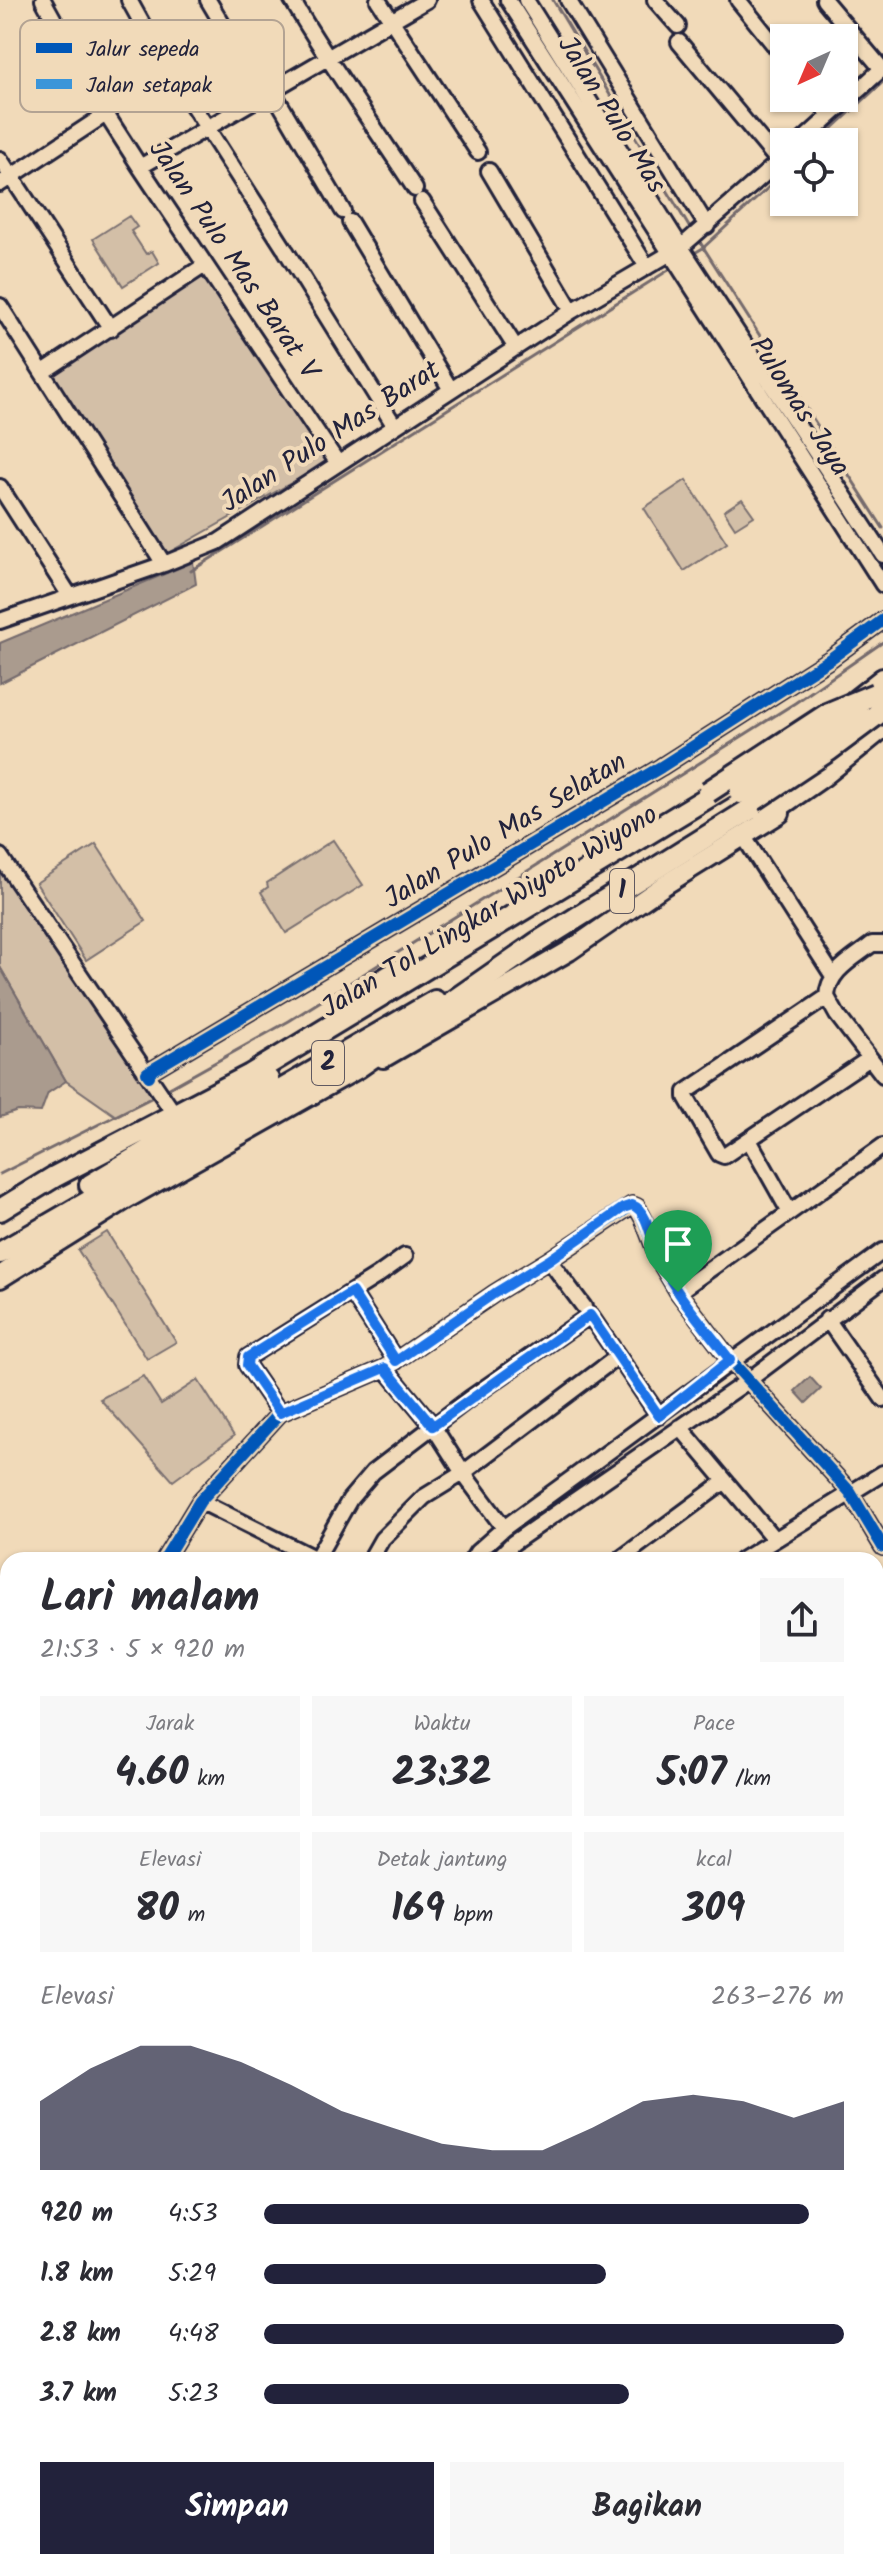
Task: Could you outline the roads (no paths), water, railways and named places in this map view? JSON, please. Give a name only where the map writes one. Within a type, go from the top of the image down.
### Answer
[{"type":"highway","name":"1","points":[[0,1210],[172,1111],[277,1059],[835,717],[881,693]]},
{"type":"highway","points":[[236,1081],[246,1070],[374,984],[492,921],[708,792],[829,713],[881,693]]},
{"type":"highway","name":"Jalan Tol Lingkar Wiyoto Wiyono","points":[[0,1238],[439,977],[740,793],[881,693]]},
{"type":"highway","name":"Jalan Tol Lingkar Wiyoto Wiyono","points":[[0,1253],[395,1025],[568,920],[806,766],[881,693]]},
{"type":"highway","points":[[835,717],[854,740]]},
{"type":"highway","name":"1","points":[[0,1277],[117,1204],[368,1064],[538,942],[710,836],[883,718]]},
{"type":"highway","points":[[368,1064],[527,957],[753,823],[824,775],[883,727]]},
{"type":"highway","points":[[788,748],[805,774]]},
{"type":"highway","points":[[0,1195],[54,1177]]},
{"type":"highway","name":"1","points":[[0,1264],[19,1254],[32,1256]]},
{"type":"main road","name":"1","points":[[368,1064],[395,1052],[569,951],[609,921],[812,792],[883,739]]},
{"type":"street","name":"Jalan Pulo Mas Barat V","points":[[43,0],[54,20]]},
{"type":"street","points":[[129,0],[140,20]]},
{"type":"street","points":[[208,0],[221,20]]},
{"type":"street","points":[[292,0],[326,58],[516,348]]},
{"type":"street","points":[[378,0],[478,152]]},
{"type":"street","points":[[284,83],[427,0]]},
{"type":"street","points":[[481,0],[669,255]]},
{"type":"street","name":"Jalan Pulo Mas","points":[[508,0],[669,255]]},
{"type":"street","name":"Jalan Pulo Mas","points":[[526,0],[669,255]]},
{"type":"street","points":[[568,0],[704,229]]},
{"type":"street","points":[[655,0],[678,26]]},
{"type":"street","points":[[738,0],[770,40]]},
{"type":"street","points":[[816,128],[882,69],[824,0]]},
{"type":"street","points":[[679,42],[770,146]]},
{"type":"street","points":[[196,112],[394,425]]},
{"type":"street","points":[[140,167],[234,112]]},
{"type":"street","points":[[281,112],[451,390]]},
{"type":"street","name":"Jalan Pulo Mas Barat V","points":[[106,114],[337,462]]},
{"type":"street","points":[[6,180],[106,114]]},
{"type":"street","points":[[0,159],[6,180],[111,329]]},
{"type":"street","points":[[489,171],[572,311]]},
{"type":"street","name":"Jalan Pulo Mas Barat","points":[[0,621],[164,564],[228,536],[572,311],[669,255],[704,229],[770,171]]},
{"type":"street","name":"Pulomas Jaya","points":[[669,255],[689,272],[883,555]]},
{"type":"street","points":[[43,372],[205,265]]},
{"type":"street","name":"Pulomas Jaya","points":[[689,272],[883,585]]},
{"type":"street","points":[[0,306],[164,564]]},
{"type":"street","points":[[0,487],[70,596]]},
{"type":"street","name":"Jalan Pulo Mas Selatan","points":[[148,1075],[661,767],[830,659],[883,620]]},
{"type":"street","points":[[744,837],[833,976]]},
{"type":"street","points":[[0,856],[172,1111]]},
{"type":"street","points":[[883,944],[872,944],[833,976],[827,997],[883,1075]]},
{"type":"street","points":[[827,997],[686,1092],[719,1154],[724,1156],[870,1058]]},
{"type":"street","points":[[749,1140],[789,1211]]},
{"type":"street","points":[[678,1292],[883,1146]]},
{"type":"street","points":[[169,1552],[200,1501],[280,1413],[390,1364],[623,1208],[632,1205],[637,1207],[643,1218],[659,1260],[678,1292],[739,1370],[850,1492],[883,1547]]},
{"type":"street","points":[[504,1552],[680,1427],[739,1370],[883,1251]]},
{"type":"street","points":[[280,1413],[247,1365],[248,1357],[405,1256]]},
{"type":"street","points":[[549,1260],[659,1416]]},
{"type":"street","points":[[477,1552],[504,1528],[659,1416],[827,1319],[883,1279]]},
{"type":"street","points":[[352,1292],[390,1364],[504,1528]]},
{"type":"street","points":[[321,1552],[350,1499],[363,1482],[587,1311]]},
{"type":"street","points":[[827,1319],[881,1393]]},
{"type":"street","points":[[375,1552],[382,1539],[424,1497],[463,1473],[617,1357]]},
{"type":"street","points":[[680,1427],[774,1539]]},
{"type":"street","points":[[757,1552],[883,1473]]},
{"type":"street","points":[[630,1552],[724,1482]]},
{"type":"street","points":[[200,1501],[301,1552]]},
{"type":"waterway","points":[[553,0],[691,230]]},
{"type":"waterway","points":[[833,128],[883,82]]},
{"type":"waterway","points":[[691,255],[703,248],[770,186]]},
{"type":"waterway","points":[[698,239],[883,528]]},
{"type":"waterway","points":[[191,571],[675,266]]},
{"type":"waterway","points":[[164,1091],[289,1021],[795,703],[883,642]]},
{"type":"waterway","points":[[0,1174],[157,1095]]}]
